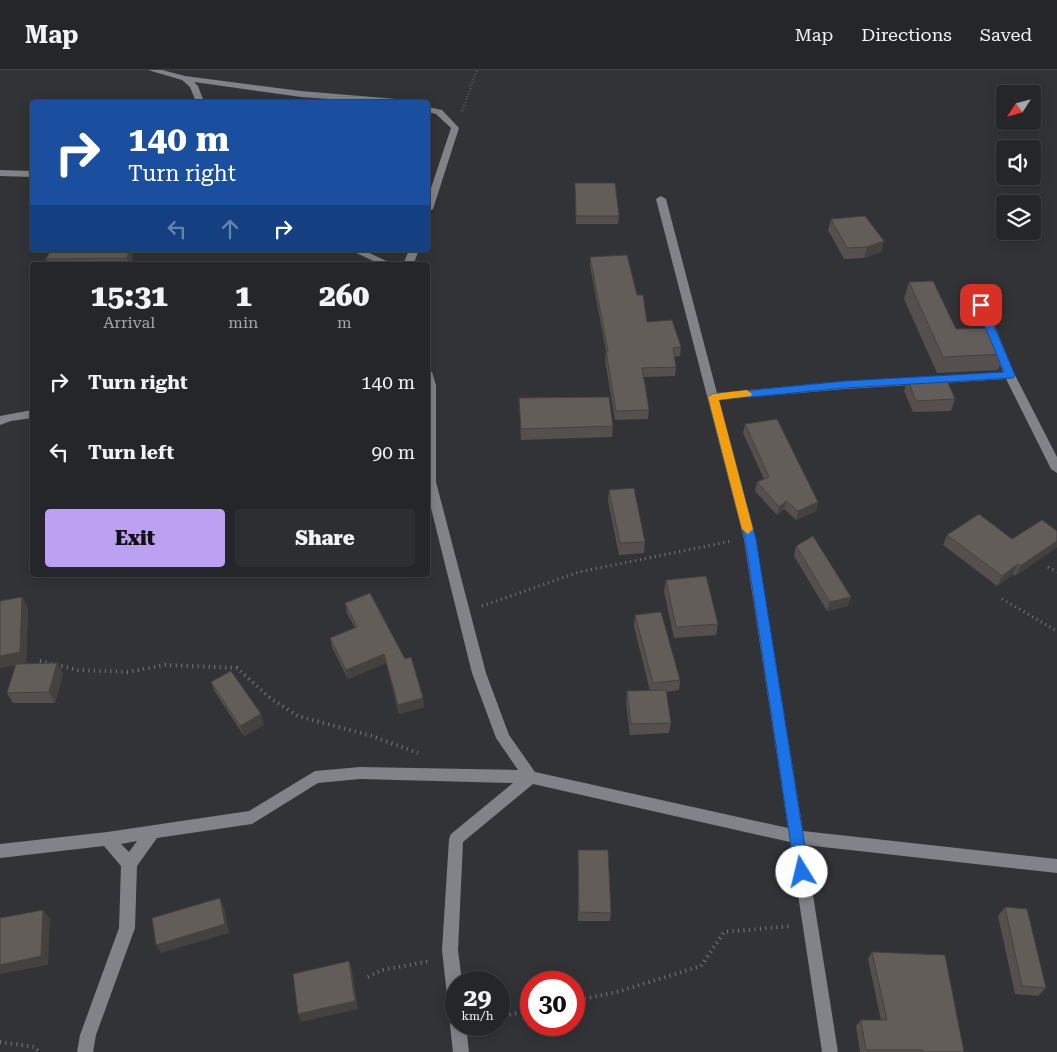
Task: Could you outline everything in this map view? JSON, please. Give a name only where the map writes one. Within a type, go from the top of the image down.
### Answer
[{"type":"street","points":[[152,70],[185,78],[301,94],[372,100]]},
{"type":"street","points":[[185,78],[194,86],[199,100]]},
{"type":"street","points":[[301,94],[314,100]]},
{"type":"street","points":[[430,110],[439,112],[455,128],[430,203]]},
{"type":"street","points":[[0,173],[30,174]]},
{"type":"street","points":[[661,199],[750,539],[830,1052]]},
{"type":"street","points":[[361,252],[383,262]]},
{"type":"street","points":[[974,288],[1010,375],[1057,469]]},
{"type":"street","points":[[713,397],[845,385],[1010,375]]},
{"type":"street","points":[[0,421],[9,417],[30,414]]},
{"type":"street","points":[[430,482],[479,673],[502,738],[531,777]]},
{"type":"street","points":[[0,851],[108,840],[252,817],[315,777],[360,773],[531,777],[797,837],[1057,866]]},
{"type":"street","points":[[453,971],[456,839],[531,777]]},
{"type":"street","points":[[85,1052],[88,1035],[127,928],[129,864],[152,833]]},
{"type":"street","points":[[108,840],[129,864]]},
{"type":"street","points":[[459,1036],[461,1052]]},
{"type":"path","points":[[455,128],[477,70]]},
{"type":"path","points":[[463,613],[579,572],[670,552],[750,539]]},
{"type":"path","points":[[1048,566],[1057,572]]},
{"type":"path","points":[[1002,599],[1057,631]]},
{"type":"path","points":[[40,661],[78,670],[128,672],[166,665],[237,668],[270,698],[298,716],[372,736],[419,754]]},
{"type":"path","points":[[585,999],[617,992],[701,966],[724,932],[810,924]]},
{"type":"path","points":[[368,977],[382,970],[426,960],[452,961]]},
{"type":"path","points":[[0,1042],[35,1048],[39,1052]]},
{"type":"building","points":[[575,183],[615,183],[619,216],[576,216]]},
{"type":"building","points":[[865,216],[884,241],[867,247],[847,248],[831,219]]},
{"type":"building","points":[[50,252],[128,252],[127,258],[46,259]]},
{"type":"building","points":[[627,255],[637,295],[643,295],[647,322],[672,320],[681,347],[673,348],[676,367],[642,368],[649,410],[616,411],[606,351],[608,351],[590,257]]},
{"type":"building","points":[[933,281],[956,329],[991,328],[1004,354],[943,357],[909,282]]},
{"type":"building","points":[[946,378],[955,399],[916,401],[908,380]]},
{"type":"building","points":[[609,397],[613,426],[521,429],[519,398]]},
{"type":"building","points":[[777,419],[818,502],[798,511],[786,501],[779,507],[757,482],[769,477],[745,424]]},
{"type":"building","points":[[634,488],[645,542],[620,543],[609,490]]},
{"type":"building","points":[[979,514],[1012,539],[1042,520],[1057,531],[1057,541],[1020,566],[1018,564],[1002,576],[947,535]]},
{"type":"building","points":[[813,536],[851,597],[830,602],[796,546]]},
{"type":"building","points":[[706,576],[718,624],[676,627],[666,580]]},
{"type":"building","points":[[370,593],[405,659],[411,657],[423,698],[398,705],[384,654],[346,670],[330,638],[357,627],[345,603]]},
{"type":"building","points":[[22,597],[20,652],[0,656],[0,601]]},
{"type":"building","points":[[661,612],[680,680],[653,683],[635,615]]},
{"type":"building","points":[[57,663],[49,692],[7,693],[16,664]]},
{"type":"building","points":[[231,671],[261,714],[240,726],[211,682]]},
{"type":"building","points":[[666,690],[671,723],[631,724],[627,691]]},
{"type":"building","points":[[578,850],[608,850],[611,913],[579,912]]},
{"type":"building","points":[[220,898],[225,924],[156,945],[152,918]]},
{"type":"building","points":[[1005,907],[1027,909],[1046,988],[1022,986]]},
{"type":"building","points":[[43,910],[41,956],[0,965],[0,918]]},
{"type":"building","points":[[872,952],[945,955],[964,1052],[866,1050],[861,1020],[887,1020]]},
{"type":"building","points":[[349,961],[355,1001],[298,1014],[293,974]]},
{"type":"slow traffic","points":[[747,394],[713,397],[748,529]]},
{"type":"route","points":[[802,872],[750,539],[713,397],[845,385],[1010,375],[981,305]]}]
